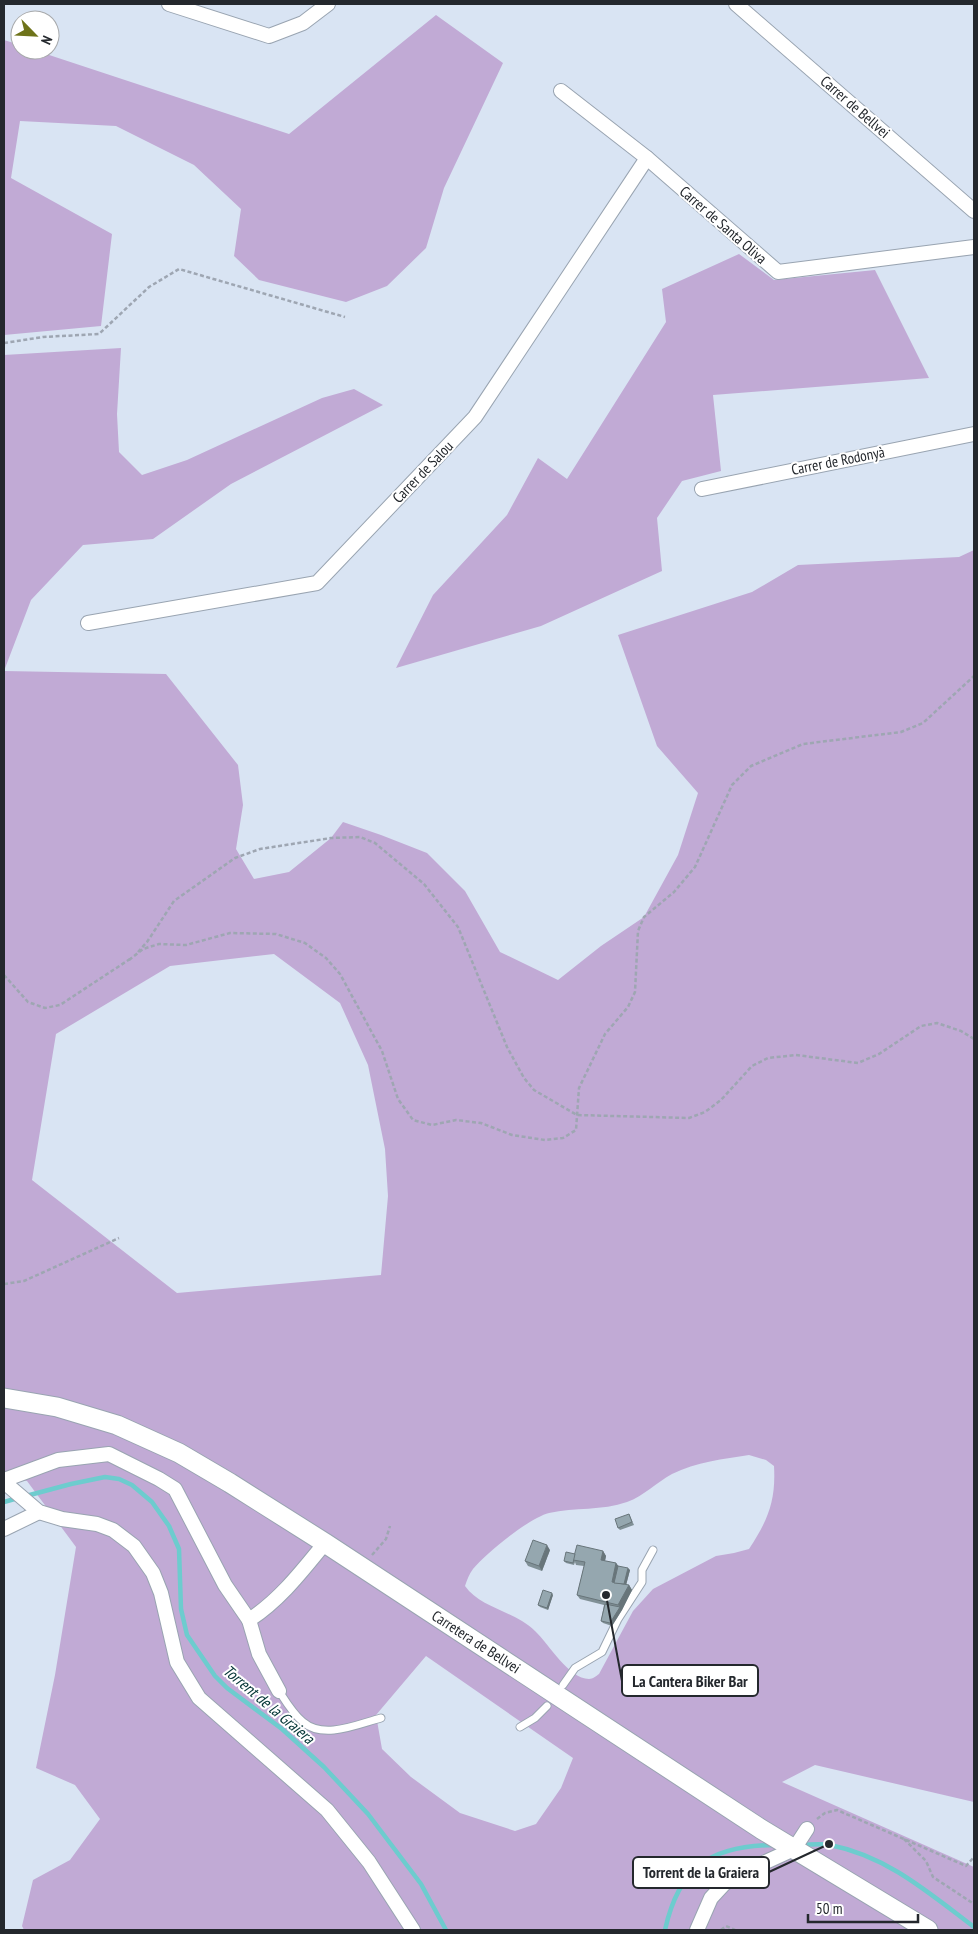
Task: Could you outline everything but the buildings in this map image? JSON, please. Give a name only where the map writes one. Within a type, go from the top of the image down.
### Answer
[{"type":"main road","name":"Carretera de Bellvei","points":[[4,1398],[57,1407],[117,1425],[178,1453],[230,1483],[325,1543],[794,1849],[928,1930]]},
{"type":"street","points":[[169,4],[269,36],[303,23],[328,4]]},
{"type":"street","name":"Carrer de Bellvei","points":[[736,4],[974,211]]},
{"type":"street","name":"Carrer de Santa Oliva","points":[[561,91],[647,158],[778,272],[974,246]]},
{"type":"street","name":"Carrer de Salou","points":[[88,623],[317,583],[475,417],[647,158]]},
{"type":"street","name":"Carrer de Rodonyà","points":[[702,489],[974,434]]},
{"type":"street","points":[[279,1692],[259,1654],[249,1620],[225,1585],[175,1489],[109,1454],[58,1460],[7,1484],[39,1512],[62,1519],[97,1524],[113,1530],[134,1546],[153,1573],[178,1662],[199,1698],[327,1810],[369,1862],[413,1930]]},
{"type":"street","points":[[4,1529],[39,1512]]},
{"type":"street","points":[[249,1620],[263,1611],[288,1588],[325,1543]]},
{"type":"street","points":[[697,1930],[711,1898],[724,1884],[735,1876],[794,1849],[807,1829]]},
{"type":"lane","points":[[563,1685],[575,1668],[602,1652],[618,1619],[642,1582],[642,1570],[654,1550]]},
{"type":"lane","points":[[279,1692],[303,1723],[316,1729],[331,1731],[381,1718]]},
{"type":"lane","points":[[520,1727],[535,1718],[547,1706]]},
{"type":"path","points":[[4,343],[43,337],[99,334],[149,287],[179,269],[345,317]]},
{"type":"path","points":[[4,975],[28,1002],[45,1008],[60,1005],[143,949],[159,944],[186,945],[230,933],[276,934],[305,943],[326,958],[340,974],[382,1050],[398,1098],[413,1120],[432,1125],[456,1120],[473,1122],[481,1123],[512,1135],[544,1140],[563,1138],[576,1130],[579,1088],[605,1034],[628,1007],[635,992],[638,931],[644,917],[674,892],[695,867],[732,785],[750,766],[803,744],[901,732],[923,723],[974,676]]},
{"type":"path","points":[[129,960],[147,942],[174,900],[235,858],[260,850],[332,838],[360,837],[375,843],[424,884],[458,927],[507,1047],[524,1078],[534,1090],[577,1115],[689,1118],[705,1112],[721,1100],[752,1066],[768,1058],[796,1055],[858,1063],[879,1054],[921,1026],[937,1023],[961,1031],[974,1039]]},
{"type":"path","points":[[4,1284],[24,1280],[119,1238]]},
{"type":"path","points":[[359,1566],[377,1551],[386,1540],[390,1526]]},
{"type":"path","points":[[807,1829],[825,1813],[837,1810],[966,1866],[974,1857]]},
{"type":"path","points":[[903,1838],[926,1861],[933,1877],[974,1904]]},
{"type":"path","points":[[721,1930],[726,1926],[735,1930]]},
{"type":"shaded area","points":[[436,15],[503,63],[444,188],[426,248],[387,286],[346,302],[259,280],[234,256],[241,209],[194,165],[116,126],[20,121],[11,178],[112,234],[101,326],[4,335],[4,40],[10,42],[10,60],[60,59],[289,134]]},
{"type":"shaded area","points":[[739,254],[774,280],[875,270],[929,378],[713,395],[721,471],[682,481],[657,518],[662,571],[541,626],[396,668],[433,595],[507,515],[538,458],[567,479],[666,322],[662,289]]},
{"type":"shaded area","points":[[121,348],[117,414],[119,452],[142,475],[187,460],[322,398],[354,389],[383,405],[231,484],[153,539],[83,545],[31,600],[4,671],[4,355]]},
{"type":"shaded area","points":[[974,550],[974,1802],[815,1765],[782,1782],[974,1867],[974,1930],[24,1930],[22,1926],[33,1880],[70,1860],[100,1819],[75,1785],[36,1768],[55,1675],[76,1547],[27,1481],[4,1476],[4,671],[166,674],[238,765],[243,805],[236,849],[254,879],[289,872],[331,838],[343,822],[427,853],[465,891],[500,952],[558,980],[601,946],[644,917],[678,855],[698,793],[657,746],[618,635],[752,592],[798,565],[959,557]],"holes":[[[274,954],[340,1003],[368,1065],[385,1149],[388,1196],[381,1275],[177,1293],[32,1180],[56,1034],[170,966]],[[749,1455],[766,1460],[774,1466],[772,1500],[761,1529],[749,1549],[716,1556],[653,1589],[633,1611],[599,1674],[593,1678],[589,1679],[574,1673],[527,1624],[479,1600],[465,1586],[468,1577],[479,1562],[508,1537],[541,1516],[559,1511],[618,1505],[639,1496],[672,1474],[710,1462]],[[426,1656],[573,1758],[561,1788],[536,1824],[515,1831],[460,1813],[411,1777],[382,1749],[376,1715]]]},
{"type":"waterway","name":"Torrent de la Graiera","points":[[26,1496],[105,1477],[119,1479],[132,1485],[152,1502],[169,1526],[179,1549],[181,1609],[187,1635],[215,1676],[227,1688],[282,1729],[324,1767],[368,1814],[421,1884],[446,1930]]},
{"type":"waterway","name":"Torrent de la Graiera","points":[[4,1502],[18,1498]]},
{"type":"waterway","name":"Torrent de la Graiera","points":[[665,1930],[671,1908],[679,1890],[689,1875],[701,1864],[716,1855],[732,1850],[752,1846],[774,1845]]},
{"type":"waterway","name":"Torrent de la Graiera","points":[[799,1845],[830,1845],[851,1850],[870,1858],[906,1877],[974,1927]]},
{"type":"place","name":"La Cantera Biker Bar","points":[[606,1595]]},
{"type":"place","name":"Torrent de la Graiera","points":[[829,1844]]}]
